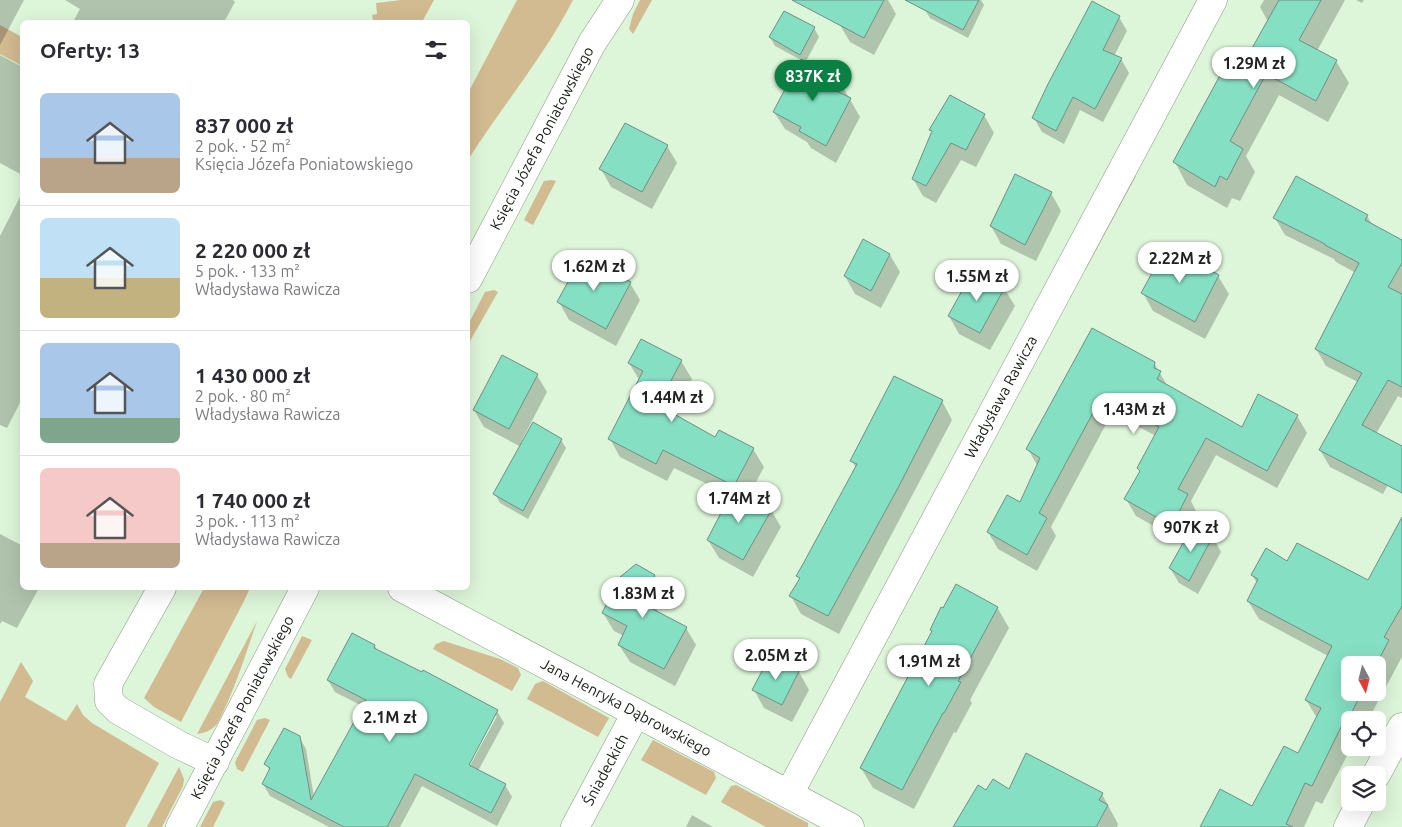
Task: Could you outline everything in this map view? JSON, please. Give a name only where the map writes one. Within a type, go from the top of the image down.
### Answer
[{"type":"street","name":"Księcia Józefa Poniatowskiego","points":[[470,274],[592,43],[620,0]]},
{"type":"street","name":"Władysława Rawicza","points":[[788,794],[1213,0]]},
{"type":"street","points":[[161,590],[108,684],[109,701],[118,710],[140,724],[215,762]]},
{"type":"street","name":"Księcia Józefa Poniatowskiego","points":[[180,827],[304,590]]},
{"type":"street","name":"Jana Henryka Dąbrowskiego","points":[[406,590],[850,827]]},
{"type":"street","name":"Śniadeckich","points":[[575,827],[636,713]]},
{"type":"street","points":[[1381,766],[1402,726]]},
{"type":"street","points":[[1348,827],[1356,811]]},
{"type":"shaded area","points":[[401,0],[434,0],[423,20],[373,20],[372,15],[377,14],[376,3]]},
{"type":"shaded area","points":[[517,0],[573,0],[536,61],[470,157],[470,89]]},
{"type":"shaded area","points":[[640,0],[652,0],[633,34],[629,29],[633,14]]},
{"type":"shaded area","points":[[0,25],[20,36],[20,65],[0,54]]},
{"type":"shaded area","points":[[1136,176],[1086,269],[1082,265],[1129,177]]},
{"type":"shaded area","points":[[544,181],[556,181],[533,225],[524,220]]},
{"type":"shaded area","points":[[494,290],[498,292],[470,341],[470,321],[485,292]]},
{"type":"shaded area","points":[[203,590],[249,590],[181,722],[154,707],[144,698]]},
{"type":"shaded area","points":[[257,621],[237,680],[219,721],[211,730],[197,734]]},
{"type":"shaded area","points":[[302,636],[312,640],[291,679],[288,677],[285,669]]},
{"type":"shaded area","points":[[444,641],[500,659],[518,668],[521,675],[512,691],[433,649],[436,644]]},
{"type":"shaded area","points":[[21,662],[33,681],[25,697],[66,721],[77,704],[83,715],[92,723],[159,763],[125,827],[0,827],[0,702]]},
{"type":"shaded area","points":[[543,681],[609,718],[598,737],[527,699],[535,684]]},
{"type":"shaded area","points":[[265,718],[270,720],[243,772],[237,769],[235,762],[257,720]]},
{"type":"shaded area","points":[[653,740],[714,772],[716,778],[706,795],[641,760]]},
{"type":"shaded area","points":[[179,767],[184,779],[183,786],[162,827],[147,827]]},
{"type":"shaded area","points":[[736,785],[808,823],[808,827],[766,827],[721,802],[731,786]]},
{"type":"shaded area","points":[[221,800],[225,803],[213,827],[200,827],[213,802]]},
{"type":"building","points":[[792,0],[884,0],[864,38]]},
{"type":"building","points":[[905,0],[979,0],[963,30]]},
{"type":"building","points":[[1279,0],[1321,0],[1299,40],[1337,60],[1316,101],[1266,74],[1230,141],[1243,149],[1227,180],[1220,176],[1215,187],[1173,162],[1224,68],[1237,75]]},
{"type":"building","points":[[1092,1],[1120,16],[1103,50],[1122,58],[1095,109],[1073,97],[1056,131],[1032,118]]},
{"type":"building","points":[[784,11],[815,27],[800,55],[769,37]]},
{"type":"building","points":[[801,59],[841,81],[836,91],[851,98],[826,146],[799,131],[801,127],[773,112]]},
{"type":"building","points":[[950,95],[985,114],[966,150],[951,143],[926,186],[912,179],[932,131],[929,130]]},
{"type":"building","points":[[625,123],[668,145],[642,192],[599,169]]},
{"type":"building","points":[[1015,174],[1052,192],[1025,245],[990,226]]},
{"type":"building","points":[[1296,176],[1368,215],[1365,220],[1402,240],[1402,263],[1388,287],[1402,294],[1402,387],[1388,380],[1362,425],[1402,446],[1402,493],[1319,450],[1362,373],[1315,349],[1359,263],[1273,218]]},
{"type":"building","points":[[863,239],[890,254],[871,291],[844,276]]},
{"type":"building","points":[[1167,246],[1219,275],[1195,322],[1141,293]]},
{"type":"building","points":[[582,256],[631,282],[606,329],[557,302]]},
{"type":"building","points":[[973,271],[1005,287],[980,333],[948,316]]},
{"type":"building","points":[[1092,328],[1155,362],[1154,368],[1161,371],[1157,379],[1242,427],[1258,394],[1298,415],[1267,471],[1206,438],[1178,489],[1188,494],[1172,526],[1124,499],[1140,471],[1137,468],[1159,427],[1102,396],[1039,513],[1047,518],[1027,555],[987,532],[1007,495],[1020,502],[1040,458],[1026,449]]},
{"type":"building","points":[[641,339],[682,360],[658,405],[715,437],[719,430],[754,448],[734,486],[663,450],[656,464],[608,439],[643,371],[628,363]]},
{"type":"building","points":[[502,355],[538,374],[509,429],[473,410]]},
{"type":"building","points":[[894,376],[943,400],[899,486],[828,616],[789,596],[800,578],[796,576],[857,464],[850,461]]},
{"type":"building","points":[[533,422],[562,439],[523,511],[493,494]]},
{"type":"building","points":[[734,488],[772,509],[743,560],[707,540]]},
{"type":"building","points":[[1402,517],[1402,606],[1384,637],[1389,640],[1381,656],[1341,656],[1341,701],[1358,701],[1352,711],[1341,711],[1341,727],[1312,786],[1305,783],[1286,824],[1293,827],[1200,827],[1220,789],[1252,806],[1284,746],[1298,753],[1321,708],[1305,700],[1332,646],[1247,601],[1258,579],[1251,575],[1266,548],[1287,561],[1297,543],[1368,580]]},
{"type":"building","points":[[1193,525],[1213,536],[1189,581],[1169,568]]},
{"type":"building","points":[[636,564],[655,575],[641,603],[687,627],[664,669],[618,645],[627,626],[602,613],[620,577]]},
{"type":"building","points":[[956,584],[998,607],[958,681],[961,682],[902,790],[860,768],[932,631],[930,630],[941,607],[943,608]]},
{"type":"building","points":[[352,633],[375,645],[374,648],[422,672],[423,670],[498,710],[469,765],[506,784],[491,813],[415,774],[387,827],[344,827],[262,784],[270,768],[264,764],[284,728],[300,736],[311,800],[366,700],[327,680]]},
{"type":"building","points":[[770,656],[799,671],[782,705],[752,690]]},
{"type":"building","points":[[1026,753],[1103,793],[1099,800],[1108,805],[1096,827],[953,827],[978,785],[986,790],[993,779],[1009,789]]}]
